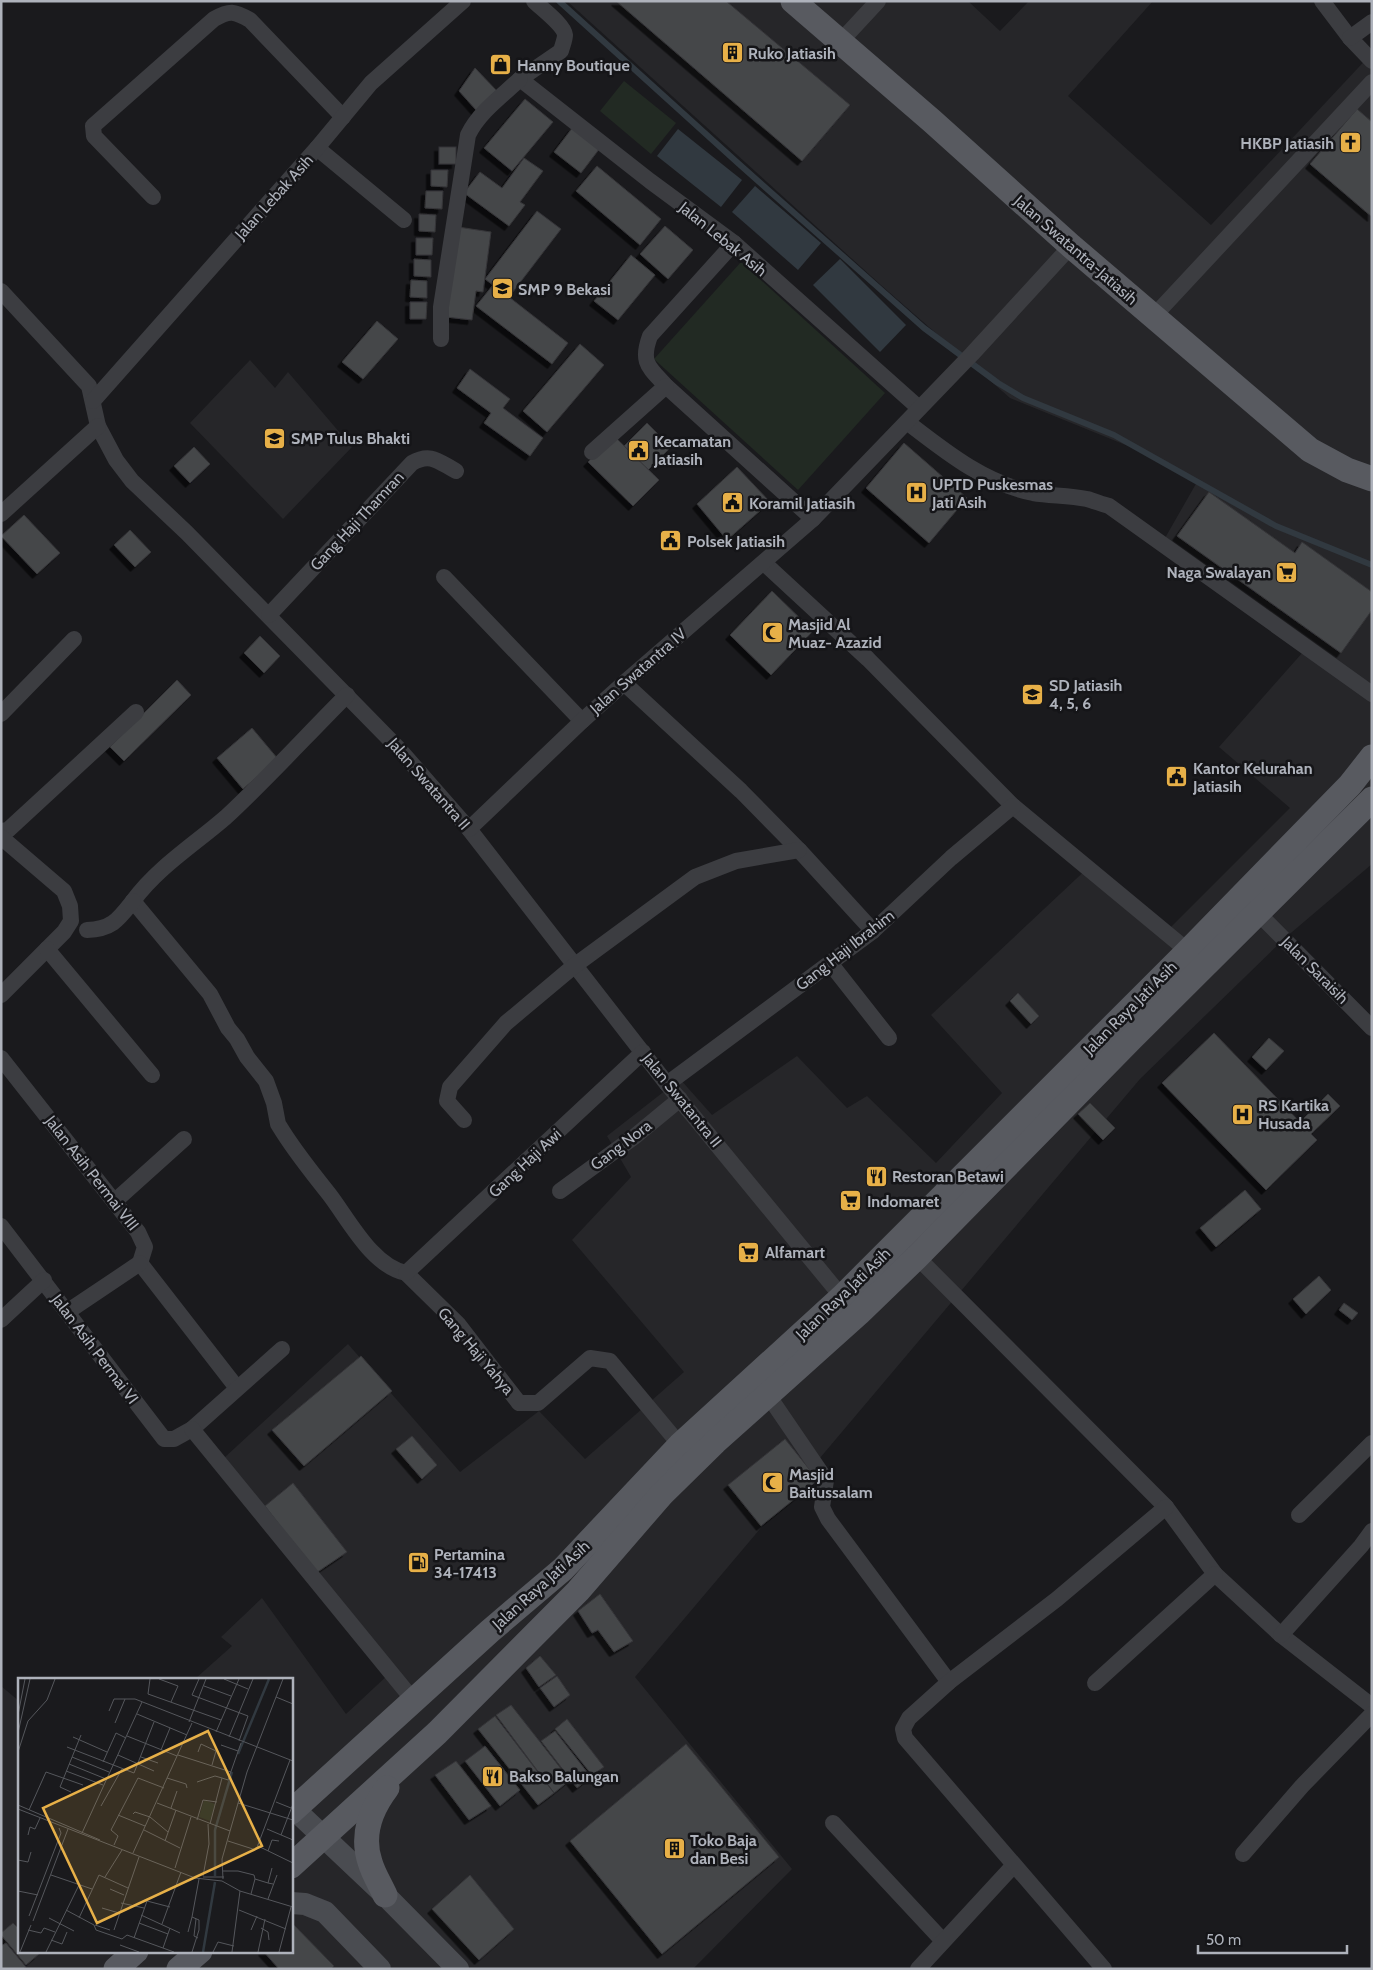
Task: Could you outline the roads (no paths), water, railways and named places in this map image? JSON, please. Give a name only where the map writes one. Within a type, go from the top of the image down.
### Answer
[{"type":"main road","name":"Jalan Swatantra-Jatiasih","points":[[793,1],[932,121],[1071,246],[1310,450],[1347,470],[1372,479]]},
{"type":"main road","name":"Jalan Raya Jati Asih","points":[[324,1837],[293,1810],[490,1631],[563,1569],[680,1445],[842,1297],[1188,951],[1350,785],[1372,757]]},
{"type":"main road","name":"Jalan Raya Jati Asih","points":[[292,1865],[437,1733],[578,1592],[662,1494],[715,1442],[917,1257],[1372,798]]},
{"type":"main road","points":[[385,1895],[369,1861],[366,1830],[376,1803],[406,1761]]},
{"type":"main road","points":[[324,1837],[458,1969]]},
{"type":"main road","points":[[292,1903],[305,1904],[325,1912],[380,1969]]},
{"type":"main road","points":[[116,1969],[135,1952]]},
{"type":"main road","points":[[179,1969],[199,1952]]},
{"type":"street","name":"Jalan Lebak Asih","points":[[93,401],[317,148],[371,83],[463,1]]},
{"type":"street","points":[[441,339],[441,307],[468,135],[480,117],[520,78],[561,51],[563,44],[565,35],[562,28],[534,1]]},
{"type":"street","points":[[840,42],[878,1]]},
{"type":"street","points":[[1322,1],[1350,38],[1372,61]]},
{"type":"street","points":[[153,198],[94,136],[93,126],[214,19],[226,12],[234,13],[250,20],[342,117]]},
{"type":"street","points":[[1350,38],[1372,22]]},
{"type":"street","name":"Jalan Lebak Asih","points":[[520,78],[535,92],[650,182],[734,243],[919,408]]},
{"type":"street","points":[[1153,317],[1372,82]]},
{"type":"street","points":[[317,148],[404,220]]},
{"type":"street","points":[[734,243],[650,336],[645,350],[647,364],[666,386],[813,519]]},
{"type":"street","name":"Jalan Swatantra IV","points":[[469,829],[624,683],[813,519],[972,354],[1071,246]]},
{"type":"street","name":"Jalan Swatantra II","points":[[1,292],[89,386],[98,426],[116,460],[132,481],[188,533],[347,695],[399,749],[469,829],[667,1084],[842,1297]]},
{"type":"street","points":[[592,452],[666,386]]},
{"type":"street","points":[[907,422],[975,472],[1034,493],[1088,499],[1109,506],[1372,694]]},
{"type":"street","points":[[1,514],[98,426]]},
{"type":"street","name":"Gang Haji Thamran","points":[[269,615],[412,463],[421,458],[431,457],[456,471]]},
{"type":"street","points":[[764,563],[868,659],[1013,806],[1188,951]]},
{"type":"street","points":[[444,577],[582,721]]},
{"type":"street","points":[[1,714],[74,639]]},
{"type":"street","points":[[624,683],[741,791],[799,850],[873,931]]},
{"type":"street","points":[[87,930],[101,930],[112,925],[140,890],[226,816],[347,695]]},
{"type":"street","points":[[1,831],[8,830],[136,712]]},
{"type":"street","name":"Gang Haji Ibrahim","points":[[667,1084],[873,931],[951,858],[1013,806]]},
{"type":"street","points":[[1,837],[64,891],[70,906],[71,920],[64,932],[1,995]]},
{"type":"street","points":[[464,1120],[447,1101],[450,1087],[506,1023],[574,966],[695,877],[736,861],[799,850]]},
{"type":"street","points":[[132,901],[210,994],[228,1028],[266,1081],[274,1102],[278,1124],[292,1147],[348,1222],[380,1258],[390,1267],[406,1273]]},
{"type":"street","name":"Jalan Saraisih","points":[[1257,912],[1372,1028]]},
{"type":"street","points":[[48,949],[152,1076]]},
{"type":"street","points":[[830,963],[889,1038]]},
{"type":"street","name":"Gang Haji Awi","points":[[406,1273],[644,1052]]},
{"type":"street","name":"Jalan Asih Permai VIII","points":[[1,1058],[138,1232],[145,1247],[140,1263]]},
{"type":"street","name":"Gang Nora","points":[[560,1190],[634,1137],[680,1099]]},
{"type":"street","points":[[115,1201],[184,1139]]},
{"type":"street","points":[[1,1226],[44,1280]]},
{"type":"street","points":[[917,1257],[1166,1507],[1215,1574],[1281,1635],[1372,1706]]},
{"type":"street","points":[[67,1312],[140,1263],[237,1388]]},
{"type":"street","name":"Gang Haji Yahya","points":[[406,1273],[458,1324],[519,1403],[538,1403],[590,1358],[610,1361],[680,1445]]},
{"type":"street","name":"Jalan Asih Permai VI","points":[[1,1320],[44,1280],[162,1438],[174,1439],[192,1429],[282,1348]]},
{"type":"street","points":[[768,1395],[826,1480],[822,1507],[828,1519],[949,1682]]},
{"type":"street","points":[[192,1429],[414,1701]]},
{"type":"street","points":[[1299,1515],[1372,1443]]},
{"type":"street","points":[[1104,1969],[905,1738],[903,1729],[909,1718],[949,1682],[1058,1599],[1166,1507]]},
{"type":"street","points":[[1281,1635],[1362,1546],[1372,1531]]},
{"type":"street","points":[[1095,1683],[1215,1574]]},
{"type":"street","points":[[1243,1854],[1302,1786],[1372,1714]]},
{"type":"street","points":[[833,1823],[943,1941]]},
{"type":"street","points":[[918,1969],[1014,1865]]},
{"type":"waterway","points":[[559,1],[924,328],[998,383],[1023,398],[1114,435],[1276,526],[1372,565]]},
{"type":"place","name":"Ruko Jatiasih","points":[[732,53]]},
{"type":"place","name":"Hanny Boutique","points":[[501,65]]},
{"type":"place","name":"HKBP Jatiasih","points":[[1350,143]]},
{"type":"place","name":"SMP 9 Bekasi","points":[[502,289]]},
{"type":"place","name":"SMP Tulus Bhakti","points":[[275,438]]},
{"type":"place","name":"Kecamatan Jatiasih","points":[[638,450]]},
{"type":"place","name":"UPTD Puskesmas Jati Asih","points":[[916,493]]},
{"type":"place","name":"Koramil Jatiasih","points":[[733,503]]},
{"type":"place","name":"Polsek Jatiasih","points":[[671,541]]},
{"type":"place","name":"Naga Swalayan","points":[[1287,572]]},
{"type":"place","name":"Masjid Al Muaz- Azazid","points":[[772,633]]},
{"type":"place","name":"SD Jatiasih 4, 5, 6","points":[[1033,694]]},
{"type":"place","name":"Kantor Kelurahan Jatiasih","points":[[1177,777]]},
{"type":"place","name":"RS Kartika Husada","points":[[1242,1114]]},
{"type":"place","name":"Restoran Betawi","points":[[876,1176]]},
{"type":"place","name":"Indomaret","points":[[851,1201]]},
{"type":"place","name":"Alfamart","points":[[749,1252]]},
{"type":"place","name":"Masjid Baitussalam","points":[[773,1483]]},
{"type":"place","name":"Pertamina 34-17413","points":[[418,1563]]},
{"type":"place","name":"Bakso Balungan","points":[[493,1776]]},
{"type":"place","name":"Toko Baja dan Besi","points":[[674,1849]]}]
